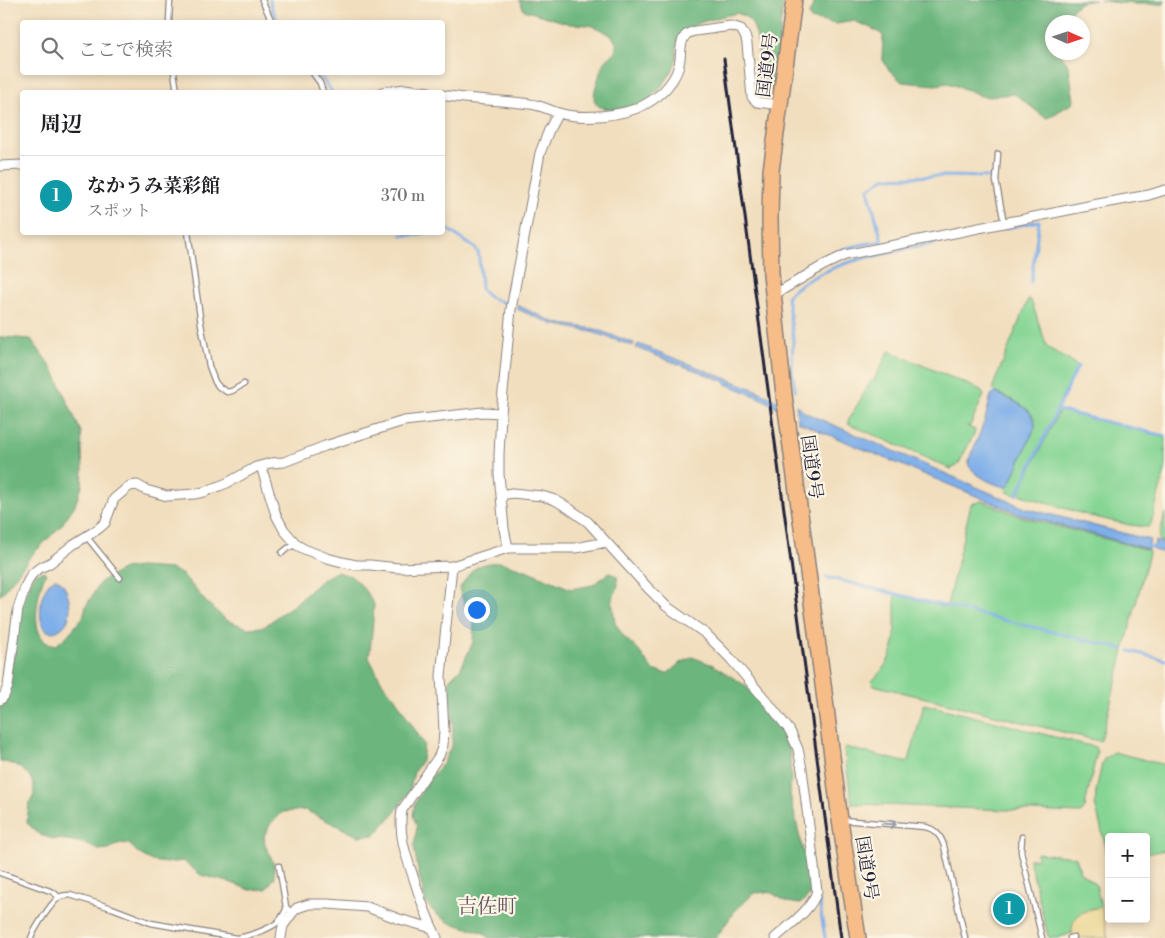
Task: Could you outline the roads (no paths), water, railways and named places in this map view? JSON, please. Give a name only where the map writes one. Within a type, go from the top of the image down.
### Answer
[{"type":"highway","name":"国道9号","points":[[794,0],[771,171],[770,245],[772,296],[840,820],[858,938]]},
{"type":"street","points":[[445,95],[532,104],[558,113],[580,116],[625,111],[644,105],[662,92],[675,77],[682,41],[685,36],[695,31],[731,26],[741,29],[746,38],[752,97],[757,102],[780,105]]},
{"type":"street","points":[[397,90],[413,90]]},
{"type":"street","points":[[508,548],[504,529],[499,456],[501,412],[511,309],[540,153],[558,113]]},
{"type":"street","points":[[0,166],[20,165]]},
{"type":"street","points":[[772,296],[824,265],[845,255],[1149,195],[1165,190]]},
{"type":"street","points":[[0,700],[8,686],[18,609],[31,575],[105,523],[114,500],[130,486],[136,486],[167,496],[194,494],[217,488],[249,470],[271,463],[284,462],[326,446],[404,421],[483,412],[501,412]]},
{"type":"street","points":[[261,466],[276,515],[284,530],[297,545],[327,558],[356,565],[370,564],[398,568],[452,566],[508,548],[576,548],[606,542]]},
{"type":"street","points":[[501,494],[529,494],[555,500],[588,522],[666,606],[706,634],[730,658],[784,722],[795,740],[802,769],[817,891],[800,915],[774,938]]},
{"type":"street","points":[[437,938],[423,907],[403,846],[400,820],[402,810],[439,756],[443,745],[441,676],[452,566]]},
{"type":"street","points":[[281,938],[283,926],[290,910],[309,904],[367,907],[432,928]]},
{"type":"lane","points":[[169,20],[170,0]]},
{"type":"lane","points":[[262,0],[271,20]]},
{"type":"lane","points":[[174,75],[177,90]]},
{"type":"lane","points":[[314,75],[322,90]]},
{"type":"lane","points":[[998,154],[996,181],[1004,223]]},
{"type":"lane","points":[[188,235],[201,324],[212,376],[219,387],[227,392],[244,384]]},
{"type":"lane","points":[[86,536],[120,578]]},
{"type":"lane","points":[[282,553],[288,548],[297,545]]},
{"type":"lane","points":[[840,820],[925,827],[935,831],[944,846],[965,938]]},
{"type":"lane","points":[[1022,837],[1021,852],[1042,938]]},
{"type":"lane","points":[[31,938],[49,909],[59,897],[64,895],[70,895],[112,908],[151,923],[236,938],[244,937],[272,926],[290,910],[279,866]]},
{"type":"lane","points":[[0,873],[53,892],[59,897]]},
{"type":"water","points":[[517,305],[556,323],[595,329],[634,343],[633,346],[592,332],[552,324],[517,309]]},
{"type":"water","points":[[638,344],[756,390],[776,400],[783,401],[785,412],[764,400],[726,384],[726,382],[636,348]]},
{"type":"water","points":[[993,393],[1015,402],[1027,410],[1032,415],[1035,427],[1007,487],[984,479],[968,463],[985,420]]},
{"type":"water","points":[[796,405],[806,413],[1025,508],[1150,540],[1148,549],[1022,515],[798,422]]},
{"type":"water","points":[[1155,541],[1165,544],[1165,553],[1153,550]]},
{"type":"water","points":[[55,578],[65,588],[70,610],[66,624],[59,630],[51,632],[47,631],[42,624],[40,609],[45,590]]},
{"type":"waterway","points":[[270,0],[273,12],[278,20]]},
{"type":"waterway","points":[[319,75],[330,90]]},
{"type":"waterway","points":[[789,276],[817,260],[847,248],[882,241],[868,189],[884,178],[993,177]]},
{"type":"waterway","points":[[795,390],[792,370],[793,337],[787,297],[793,290],[812,278],[865,258],[1039,221],[1031,282]]},
{"type":"waterway","points":[[445,229],[475,248],[479,258],[481,288],[488,296],[505,303]]},
{"type":"waterway","points":[[402,235],[419,235]]},
{"type":"waterway","points":[[1017,495],[1078,366]]},
{"type":"waterway","points":[[1058,410],[1165,436]]},
{"type":"waterway","points":[[1147,546],[1165,550]]},
{"type":"waterway","points":[[826,577],[1123,649]]},
{"type":"waterway","points":[[1130,651],[1165,660]]},
{"type":"waterway","points":[[819,900],[825,938]]},
{"type":"railway","points":[[724,59],[841,938]]},
{"type":"place","name":"なかうみ菜彩館","points":[[1009,909]]},
{"type":"district","name":"吉佐町","points":[[487,906]]}]
